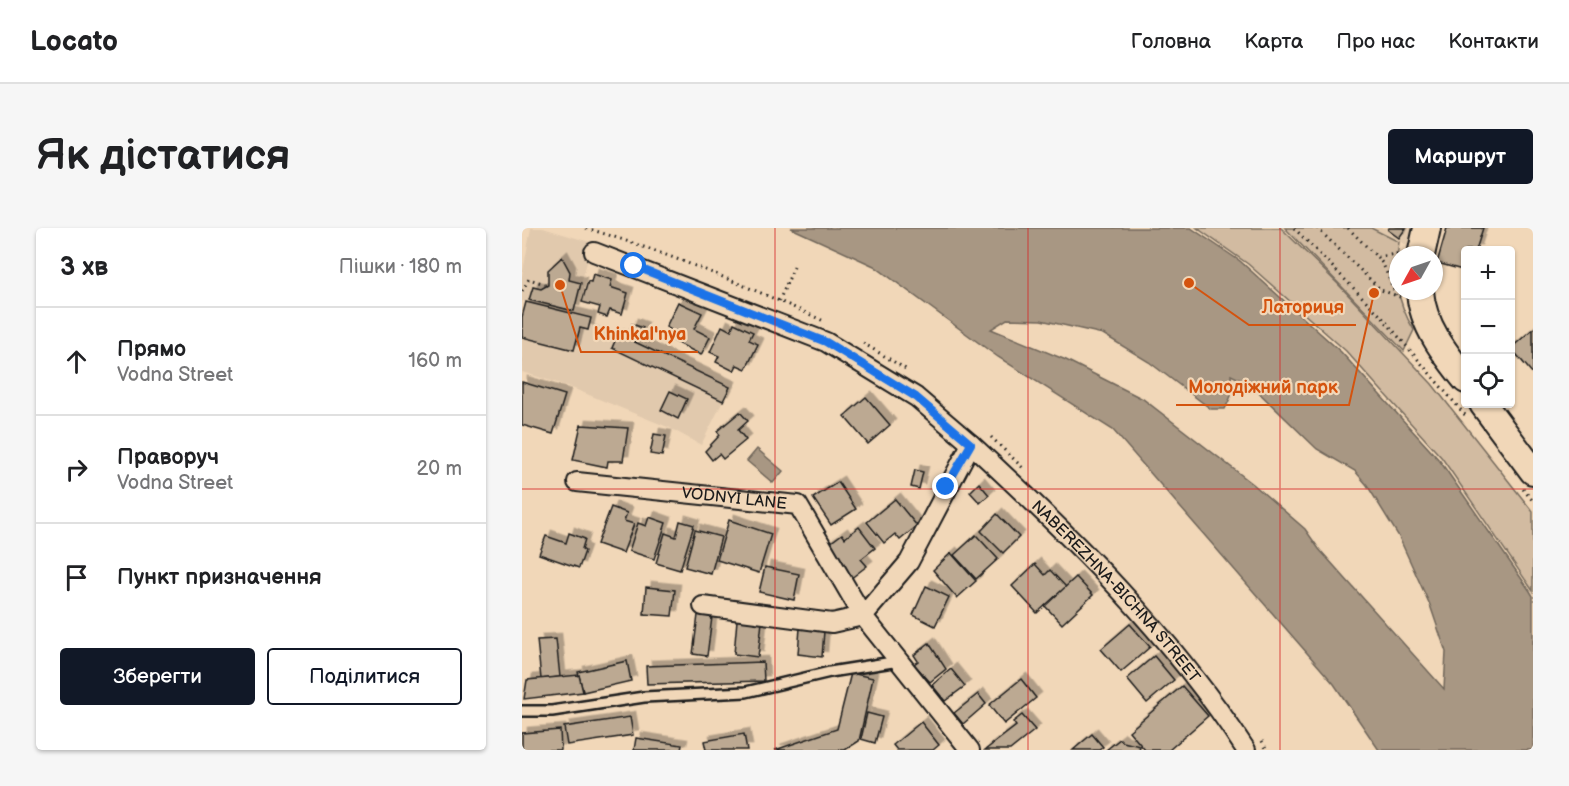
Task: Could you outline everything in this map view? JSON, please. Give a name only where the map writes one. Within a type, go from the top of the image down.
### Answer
[{"type":"street","points":[[1418,246],[1427,228]]},
{"type":"street","name":"NABEREZHNA-BICHNA STREET","points":[[594,252],[826,342],[916,397],[1032,501],[1132,604],[1198,679],[1246,750]]},
{"type":"street","points":[[1412,300],[1426,316],[1435,336],[1461,373]]},
{"type":"street","points":[[1475,411],[1528,470]]},
{"type":"street","points":[[703,606],[832,622],[863,616],[909,562],[971,444]]},
{"type":"street","name":"VODNYI LANE","points":[[577,482],[798,505],[863,616]]},
{"type":"street","points":[[863,616],[970,750]]},
{"type":"lane","points":[[522,711],[552,711],[644,697],[746,693],[830,672],[899,660]]},
{"type":"path","points":[[1294,228],[1475,411]]},
{"type":"path","points":[[1317,228],[1381,290],[1389,291]]},
{"type":"path","points":[[1348,228],[1389,271]]},
{"type":"path","points":[[1377,257],[1389,256]]},
{"type":"path","points":[[779,301],[794,267]]},
{"type":"path","points":[[522,291],[529,279],[548,285]]},
{"type":"path","points":[[1528,470],[1533,501]]},
{"type":"shaded area","points":[[531,228],[543,228],[596,244],[591,260],[587,262],[573,313],[591,318],[591,322],[730,387],[701,445],[670,428],[567,386],[522,372],[522,317],[526,302],[522,301],[522,277]]},
{"type":"shaded area","points":[[791,228],[1191,228],[1240,261],[1341,352],[1440,461],[1533,596],[1533,750],[1379,750],[1334,684],[1113,430],[998,357],[874,266]],"holes":[[[1007,319],[1041,320],[1103,334],[1149,362],[1211,409],[1225,409],[1231,396],[1231,375],[1250,384],[1317,449],[1355,471],[1367,485],[1398,535],[1430,605],[1446,652],[1444,689],[1319,549],[1305,529],[1253,484],[1143,399],[1066,360],[991,329]]]},
{"type":"shaded area","points":[[1197,228],[1281,228],[1338,284],[1432,384],[1533,512],[1533,591],[1442,458],[1346,351],[1248,264]]},
{"type":"shaded area","points":[[1285,228],[1371,228],[1399,242],[1399,246],[1389,246],[1389,300],[1401,300],[1414,330],[1404,351]]},
{"type":"shaded area","points":[[1371,228],[1418,228],[1411,246]]},
{"type":"shaded area","points":[[757,449],[783,471],[773,483],[747,461]]},
{"type":"building","points":[[1389,228],[1406,228],[1399,238],[1388,230]]},
{"type":"building","points":[[1447,228],[1483,228],[1477,246],[1461,246],[1461,270],[1443,265],[1442,246]]},
{"type":"building","points":[[562,257],[570,272],[569,280],[581,283],[574,311],[529,300],[533,287],[541,289],[548,285],[548,270]]},
{"type":"building","points":[[593,274],[612,280],[610,287],[628,293],[622,314],[610,310],[607,317],[598,314],[600,307],[582,302],[588,281],[591,282]]},
{"type":"building","points":[[526,302],[591,318],[588,330],[580,328],[574,350],[522,337],[522,317]]},
{"type":"building","points":[[678,302],[702,313],[694,329],[710,337],[701,355],[670,339],[674,332],[666,327]]},
{"type":"building","points":[[734,323],[753,332],[749,340],[758,344],[746,369],[737,365],[734,371],[716,362],[719,356],[710,352],[722,326],[731,331]]},
{"type":"building","points":[[632,324],[643,328],[636,342],[626,338]]},
{"type":"building","points":[[1533,329],[1533,374],[1515,353],[1515,345]]},
{"type":"building","points":[[618,334],[730,387],[723,401],[612,348]]},
{"type":"building","points":[[522,382],[565,395],[553,434],[522,425]]},
{"type":"building","points":[[670,391],[687,399],[678,419],[661,410]]},
{"type":"building","points":[[866,397],[890,425],[868,444],[844,416]]},
{"type":"building","points":[[740,412],[748,421],[738,430],[746,440],[723,459],[719,454],[712,460],[705,451],[720,435],[717,431]]},
{"type":"building","points":[[581,425],[628,428],[623,461],[608,461],[607,467],[573,460]]},
{"type":"building","points":[[654,434],[666,436],[662,456],[650,454]]},
{"type":"building","points":[[915,470],[923,472],[919,489],[911,487]]},
{"type":"building","points":[[838,482],[856,509],[831,525],[813,498]]},
{"type":"building","points":[[979,483],[989,495],[980,503],[970,492]]},
{"type":"building","points":[[895,499],[917,526],[900,540],[895,534],[884,543],[867,522]]},
{"type":"building","points":[[611,507],[627,513],[624,521],[634,524],[623,553],[597,544]]},
{"type":"building","points":[[997,514],[1019,537],[1003,553],[981,531]]},
{"type":"building","points":[[649,517],[666,523],[654,559],[629,551],[638,523],[646,526]]},
{"type":"building","points":[[729,520],[771,534],[759,573],[717,560]]},
{"type":"building","points":[[680,521],[694,525],[680,570],[656,563],[665,533],[676,537]]},
{"type":"building","points":[[859,527],[875,548],[861,559],[867,566],[850,579],[826,546],[842,534],[845,538]]},
{"type":"building","points":[[695,530],[721,537],[711,574],[685,567]]},
{"type":"building","points":[[569,533],[585,539],[582,549],[585,551],[579,568],[539,554],[546,536],[566,543]]},
{"type":"building","points":[[976,535],[998,559],[976,579],[954,555]]},
{"type":"building","points":[[951,553],[976,581],[957,598],[933,570]]},
{"type":"building","points":[[1035,564],[1045,575],[1050,570],[1066,587],[1037,613],[1012,586]]},
{"type":"building","points":[[765,567],[799,574],[794,600],[759,592]]},
{"type":"building","points":[[1076,577],[1093,595],[1062,624],[1045,606]]},
{"type":"building","points":[[926,586],[949,597],[935,626],[913,615]]},
{"type":"building","points":[[646,587],[675,590],[672,616],[644,614]]},
{"type":"building","points":[[698,615],[712,617],[707,656],[693,654]]},
{"type":"building","points":[[737,620],[762,622],[758,657],[734,654]]},
{"type":"building","points":[[1130,624],[1150,647],[1121,672],[1101,649]]},
{"type":"building","points":[[800,628],[824,631],[822,657],[798,654]]},
{"type":"building","points":[[556,639],[560,677],[541,679],[537,640]]},
{"type":"building","points":[[929,643],[946,669],[930,682],[914,664],[918,661],[914,655]]},
{"type":"building","points":[[1154,656],[1174,680],[1147,703],[1127,679]]},
{"type":"building","points":[[627,661],[631,681],[583,692],[578,672]]},
{"type":"building","points":[[763,662],[764,681],[647,684],[646,666]]},
{"type":"building","points":[[951,669],[965,686],[945,701],[932,685]]},
{"type":"building","points":[[851,673],[873,678],[859,741],[845,750],[775,750],[837,729]]},
{"type":"building","points":[[579,675],[583,692],[524,699],[527,680]]},
{"type":"building","points":[[1021,679],[1036,698],[1004,724],[989,705]]},
{"type":"building","points":[[1182,686],[1208,716],[1169,750],[1145,750],[1129,731]]},
{"type":"building","points":[[978,694],[986,704],[963,724],[954,713]]},
{"type":"building","points":[[867,713],[882,717],[875,743],[861,739]]},
{"type":"building","points":[[1022,715],[1035,730],[1010,750],[985,750],[1016,726],[1013,722]]},
{"type":"building","points":[[630,717],[633,735],[567,745],[564,727]]},
{"type":"building","points":[[921,722],[939,745],[933,750],[897,750],[893,745]]},
{"type":"building","points":[[560,730],[561,750],[522,750],[522,733]]},
{"type":"building","points":[[744,734],[747,750],[706,750],[704,741]]},
{"type":"building","points":[[1092,734],[1103,747],[1099,750],[1073,750]]},
{"type":"building","points":[[636,738],[682,745],[681,750],[634,750]]},
{"type":"building","points":[[1120,739],[1123,742],[1140,746],[1139,750],[1106,750]]},
{"type":"place","name":"Латориця","points":[[1189,283]]},
{"type":"place","name":"Khinkal'nya","points":[[560,285]]},
{"type":"place","name":"Молодіжний парк","points":[[1374,293]]},
{"type":"route","points":[[634,266],[826,342],[872,368],[916,397],[971,444],[946,487]]}]
